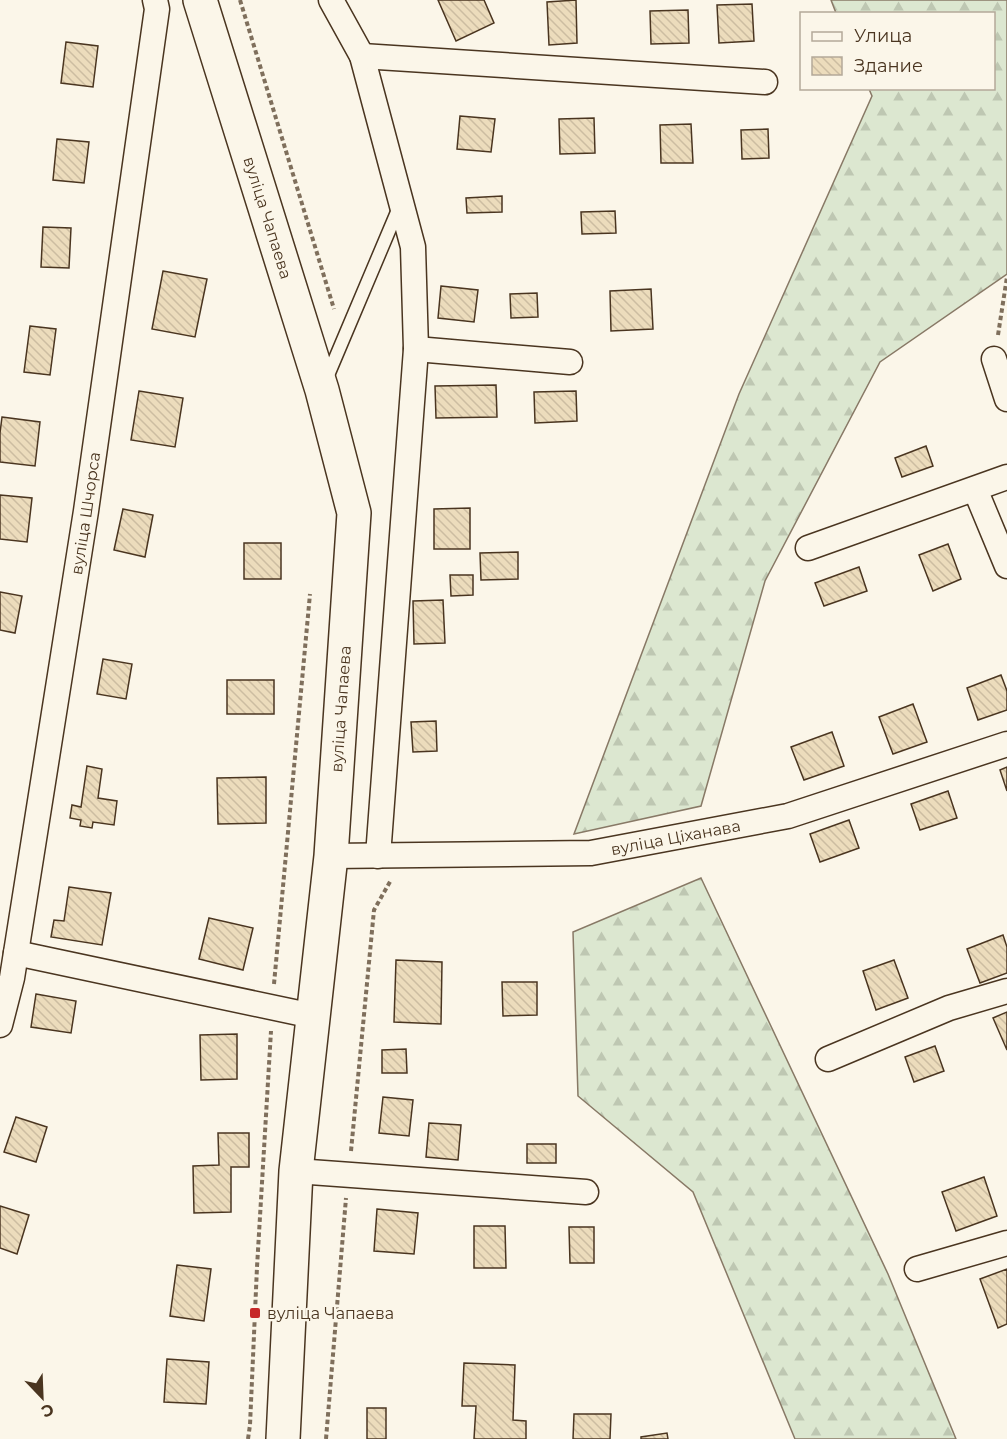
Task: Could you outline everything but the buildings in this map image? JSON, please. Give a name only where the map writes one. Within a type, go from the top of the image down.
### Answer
[{"type":"street","name":"вуліца Шчорса","points":[[0,1025],[12,978],[87,511],[157,9],[155,0]]},
{"type":"street","name":"вуліца Чапаева","points":[[200,0],[322,390],[354,513],[332,856],[296,1171],[283,1439]]},
{"type":"street","points":[[332,0],[362,56],[413,247],[416,349],[378,856]]},
{"type":"street","points":[[362,56],[765,82]]},
{"type":"street","points":[[416,349],[570,362]]},
{"type":"street","points":[[994,359],[1007,399]]},
{"type":"street","points":[[808,548],[1007,477]]},
{"type":"street","points":[[975,489],[1007,566]]},
{"type":"street","name":"вуліца Ціханава","points":[[332,856],[591,853],[788,816],[1007,744]]},
{"type":"street","points":[[16,953],[313,1016]]},
{"type":"street","points":[[828,1059],[949,1008],[1007,991]]},
{"type":"street","points":[[296,1171],[586,1192]]},
{"type":"street","points":[[917,1269],[1007,1243]]},
{"type":"lane","points":[[322,390],[401,202]]},
{"type":"path","points":[[240,0],[344,339]]},
{"type":"path","points":[[994,359],[1007,277]]},
{"type":"path","points":[[326,1439],[348,1175],[374,910],[406,855]]},
{"type":"green space","points":[[831,0],[1007,0],[1007,274],[880,362],[765,581],[701,806],[574,834],[739,394],[872,96],[869,90],[995,90],[995,12],[836,12]]},
{"type":"green space","points":[[701,878],[888,1274],[956,1439],[795,1439],[693,1192],[578,1096],[573,932]]},
{"type":"place","name":"вуліца Чапаева","points":[[255,1313]]}]
